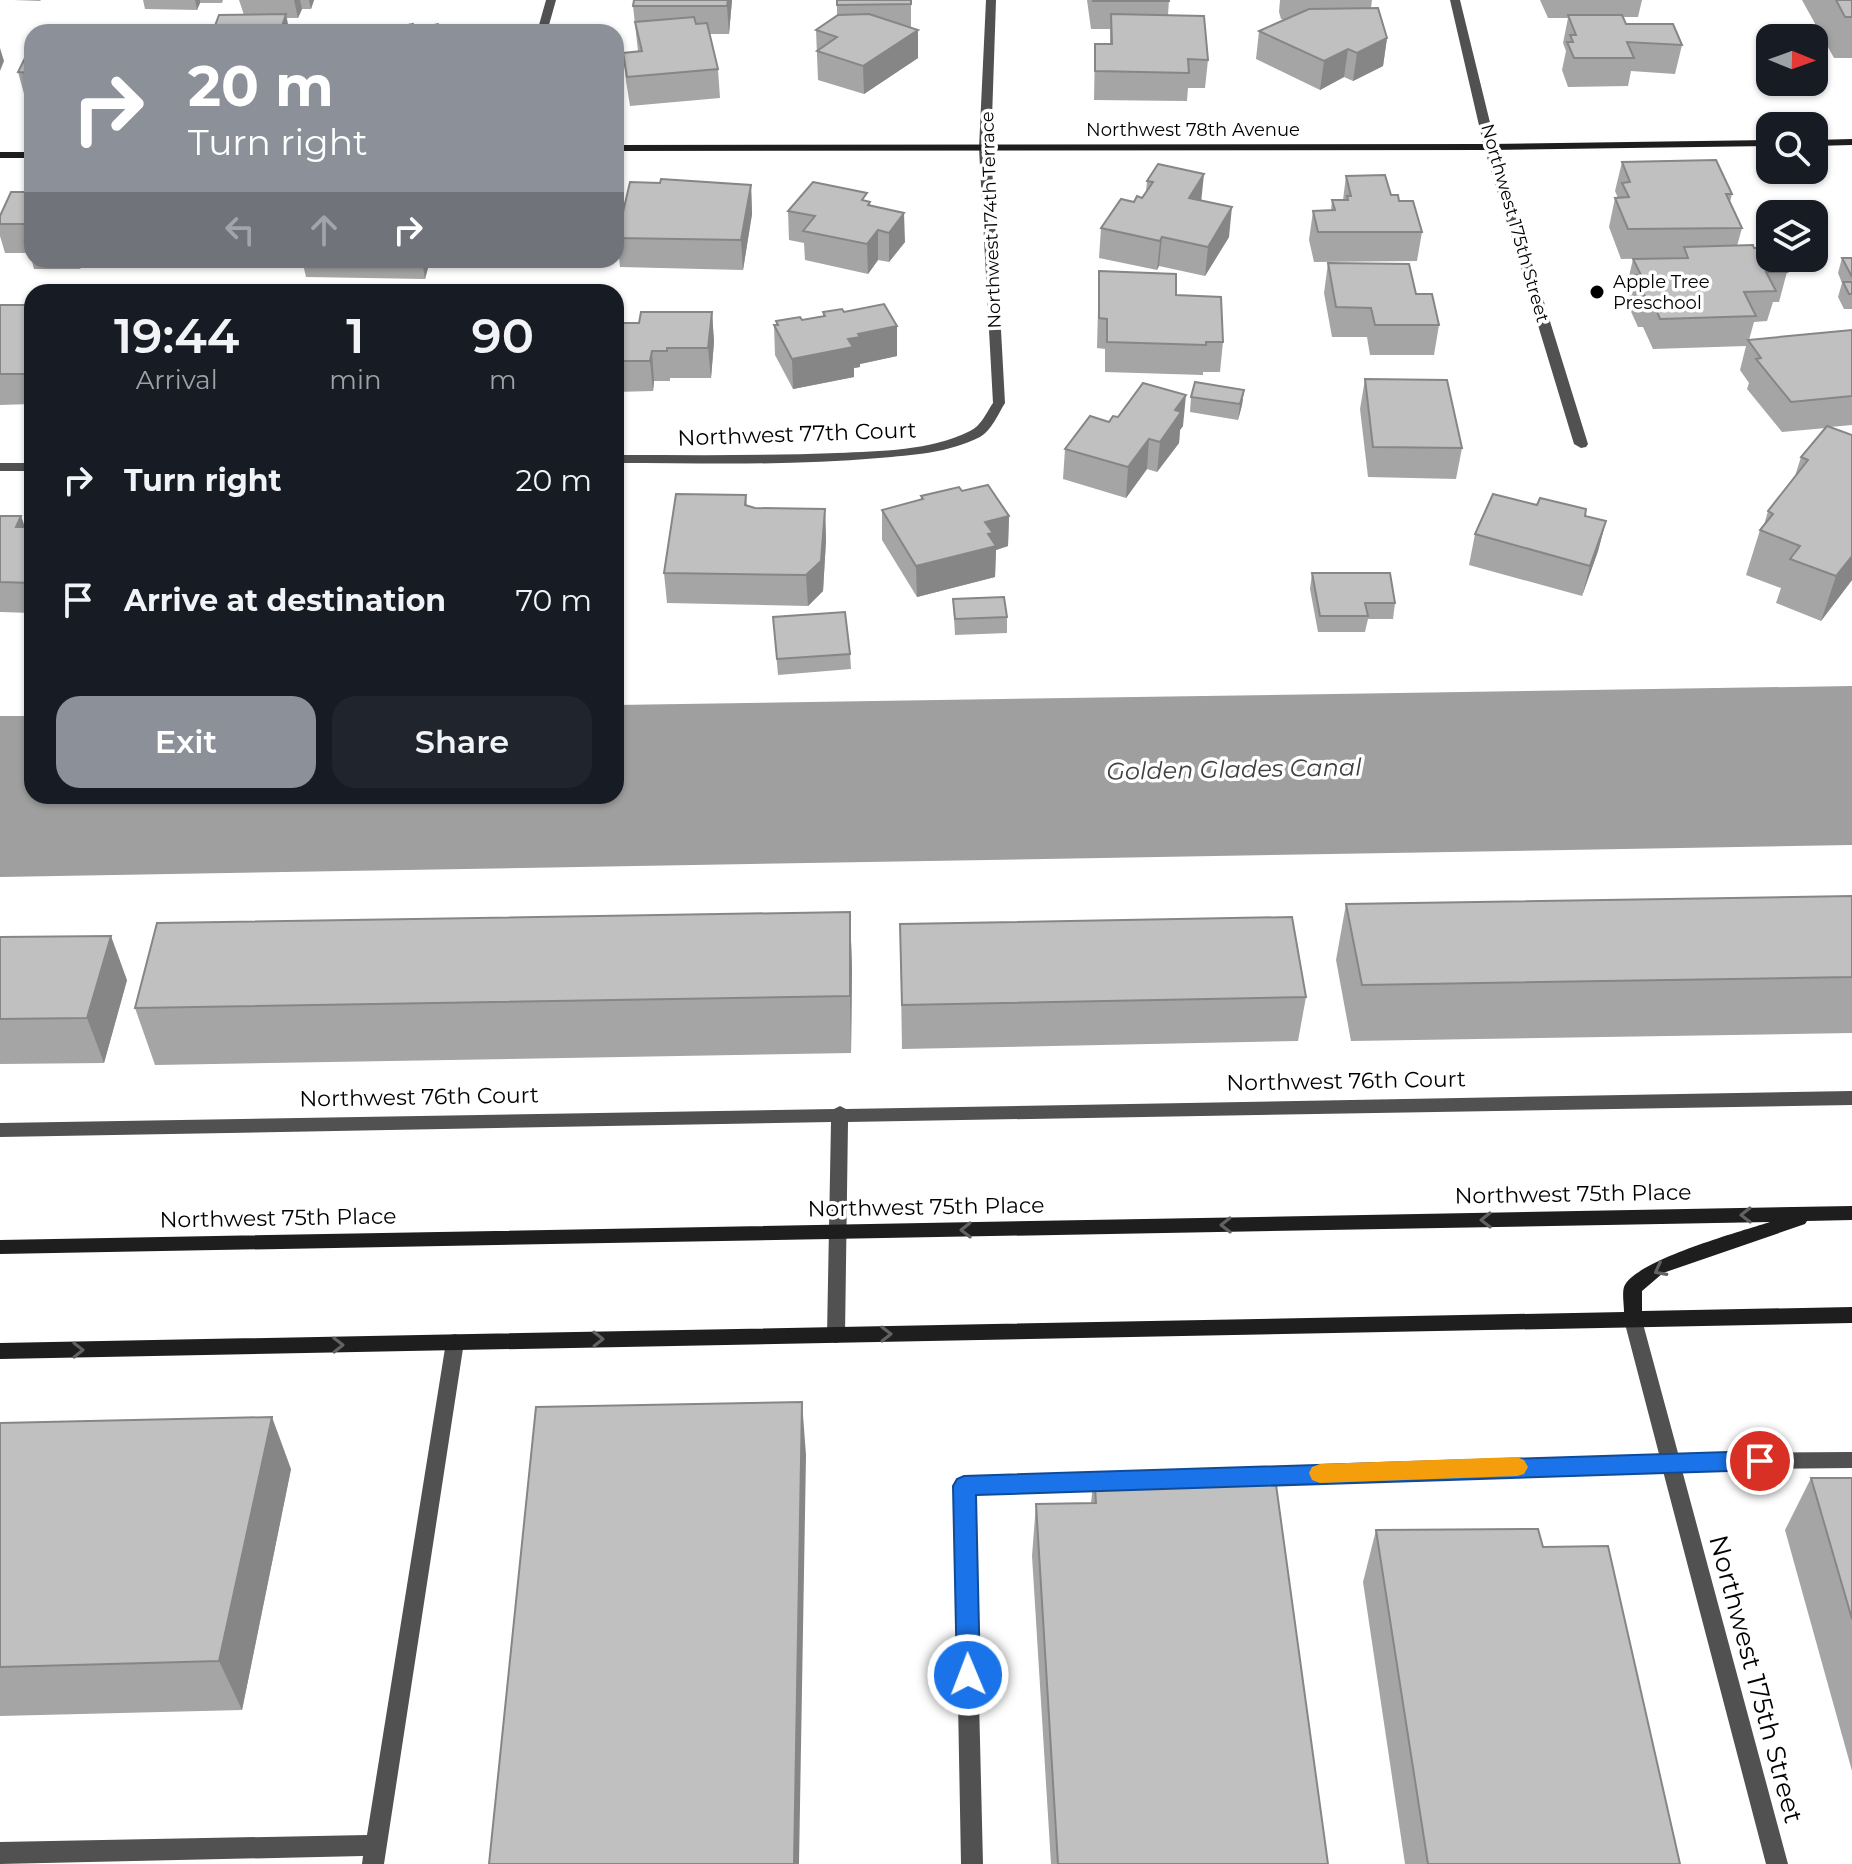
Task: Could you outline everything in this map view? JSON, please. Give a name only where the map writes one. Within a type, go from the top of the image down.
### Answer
[{"type":"street","points":[[544,24],[551,0]]},
{"type":"street","name":"Northwest 174th Terrace","points":[[977,433],[999,403],[985,148],[991,0]]},
{"type":"street","name":"Northwest 175th Street","points":[[1455,0],[1490,147],[1581,444]]},
{"type":"street","points":[[1828,143],[1852,142]]},
{"type":"street","name":"Northwest 78th Avenue","points":[[624,148],[1490,147],[1756,143]]},
{"type":"street","points":[[0,155],[24,155]]},
{"type":"street","name":"Northwest 77th Court","points":[[624,459],[853,456],[936,448],[977,433]]},
{"type":"street","points":[[0,467],[24,467]]},
{"type":"street","name":"Northwest 76th Court","points":[[0,1130],[840,1113],[1852,1098]]},
{"type":"street","points":[[836,1335],[840,1113]]},
{"type":"street","name":"Northwest 75th Place","points":[[0,1247],[1852,1213]]},
{"type":"street","points":[[1633,1320],[1633,1288],[1657,1268],[1812,1214]]},
{"type":"street","points":[[0,1351],[1852,1315]]},
{"type":"street","name":"Northwest 175th Street","points":[[1633,1320],[1668,1462],[1777,1864]]},
{"type":"street","points":[[0,1853],[164,1857],[374,1854],[455,1342]]},
{"type":"street","points":[[1230,1477],[1668,1462],[1852,1460]]},
{"type":"street","points":[[972,1864],[964,1486],[1136,1480]]},
{"type":"water","name":"Golden Glades Canal","points":[[1852,686],[1852,845],[0,877],[0,716],[24,716],[24,804],[624,804],[624,705]]},
{"type":"building","points":[[634,0],[728,0],[727,6],[633,6]]},
{"type":"building","points":[[837,0],[911,0],[911,4],[837,5]]},
{"type":"building","points":[[1169,0],[1169,1],[1093,1]]},
{"type":"building","points":[[1836,0],[1852,0],[1852,17],[1845,17]]},
{"type":"building","points":[[1378,8],[1387,38],[1357,53],[1348,49],[1324,61],[1259,31],[1309,9]]},
{"type":"building","points":[[286,14],[283,24],[216,24],[219,15]]},
{"type":"building","points":[[869,14],[918,30],[863,66],[817,51],[837,37],[816,30],[838,15]]},
{"type":"building","points":[[1111,14],[1204,16],[1208,60],[1188,59],[1189,73],[1095,71],[1095,44],[1112,44]]},
{"type":"building","points":[[1568,15],[1622,15],[1626,24],[1673,24],[1682,45],[1627,42],[1634,58],[1574,58],[1567,42],[1573,42],[1570,35],[1576,35]]},
{"type":"building","points":[[694,17],[696,24],[707,23],[718,69],[627,77],[624,53],[642,51],[635,22]]},
{"type":"building","points":[[1716,160],[1732,194],[1726,194],[1742,228],[1628,229],[1615,198],[1629,197],[1622,183],[1630,182],[1622,162]]},
{"type":"building","points":[[1158,164],[1204,174],[1189,198],[1232,207],[1208,247],[1162,237],[1160,241],[1101,228],[1121,199],[1134,202],[1137,196],[1142,198],[1153,182],[1147,181]]},
{"type":"building","points":[[1385,175],[1391,195],[1398,195],[1399,201],[1413,201],[1422,232],[1318,232],[1313,211],[1335,210],[1332,200],[1348,200],[1347,196],[1351,196],[1346,176]]},
{"type":"building","points":[[661,179],[751,185],[741,240],[624,238],[624,208],[630,182],[660,183]]},
{"type":"building","points":[[813,182],[867,193],[862,200],[870,202],[868,205],[904,213],[889,233],[878,230],[867,244],[803,231],[815,216],[788,211]]},
{"type":"building","points":[[11,192],[24,192],[24,224],[0,224],[0,216]]},
{"type":"building","points":[[1753,245],[1756,248],[1756,272],[1766,272],[1776,291],[1744,292],[1756,316],[1660,319],[1651,297],[1645,297],[1635,275],[1641,275],[1633,259],[1688,258],[1684,247]]},
{"type":"building","points":[[1842,258],[1852,258],[1852,277]]},
{"type":"building","points":[[1328,263],[1409,264],[1416,294],[1432,294],[1439,325],[1375,325],[1371,308],[1336,307]]},
{"type":"building","points":[[1099,271],[1176,274],[1176,295],[1221,297],[1223,342],[1206,342],[1206,345],[1107,342],[1107,319],[1099,318]]},
{"type":"building","points":[[1843,282],[1852,282],[1852,294],[1849,294]]},
{"type":"building","points":[[884,304],[897,326],[858,334],[860,337],[848,339],[853,347],[792,359],[774,325],[778,325],[776,321],[825,316],[823,312],[842,309],[844,312]]},
{"type":"building","points":[[0,305],[24,305],[24,374],[0,374]]},
{"type":"building","points":[[641,312],[712,312],[708,348],[667,348],[667,351],[652,351],[650,361],[624,361],[624,323],[639,323]]},
{"type":"building","points":[[1852,330],[1852,396],[1791,402],[1756,359],[1761,358],[1748,340]]},
{"type":"building","points":[[1365,379],[1447,380],[1462,448],[1373,447]]},
{"type":"building","points":[[1195,382],[1244,390],[1240,404],[1191,397]]},
{"type":"building","points":[[1143,383],[1186,395],[1175,410],[1181,412],[1160,442],[1149,439],[1128,467],[1065,449],[1090,416],[1109,422],[1113,416],[1118,417]]},
{"type":"building","points":[[1827,426],[1852,435],[1852,556],[1836,576],[1790,559],[1800,546],[1760,530],[1773,514],[1768,511],[1808,460],[1801,457]]},
{"type":"building","points":[[988,485],[1009,516],[985,522],[993,533],[988,534],[996,546],[916,566],[882,510],[959,487],[962,491]]},
{"type":"building","points":[[676,494],[746,495],[745,505],[755,508],[825,509],[821,561],[806,575],[664,573]]},
{"type":"building","points":[[1493,494],[1537,505],[1540,498],[1586,509],[1585,516],[1606,521],[1590,566],[1475,534]]},
{"type":"building","points":[[0,516],[21,516],[16,527],[24,527],[24,583],[0,582]]},
{"type":"building","points":[[1312,573],[1390,573],[1395,603],[1365,603],[1368,616],[1320,616]]},
{"type":"building","points":[[1004,597],[1007,617],[955,619],[953,599]]},
{"type":"building","points":[[845,612],[850,654],[777,659],[773,617]]},
{"type":"building","points":[[1852,896],[1852,977],[1362,985],[1346,904]]},
{"type":"building","points":[[850,912],[850,996],[135,1008],[157,923]]},
{"type":"building","points":[[1292,917],[1306,997],[902,1005],[900,924]]},
{"type":"building","points":[[111,936],[87,1018],[0,1019],[0,937]]},
{"type":"building","points":[[802,1402],[794,1864],[489,1864],[536,1407]]},
{"type":"building","points":[[272,1417],[219,1661],[0,1667],[0,1423]]},
{"type":"building","points":[[1274,1470],[1328,1864],[1058,1864],[1036,1504],[1096,1503],[1094,1474]]},
{"type":"building","points":[[1811,1478],[1852,1478],[1852,1619]]},
{"type":"building","points":[[1538,1529],[1543,1547],[1608,1546],[1680,1864],[1428,1864],[1376,1530]]},
{"type":"slow traffic","points":[[1320,1473],[1517,1467]]},
{"type":"place","name":"Apple Tree Preschool","points":[[1597,292]]},
{"type":"route","points":[[968,1675],[964,1486],[1760,1461]]}]
